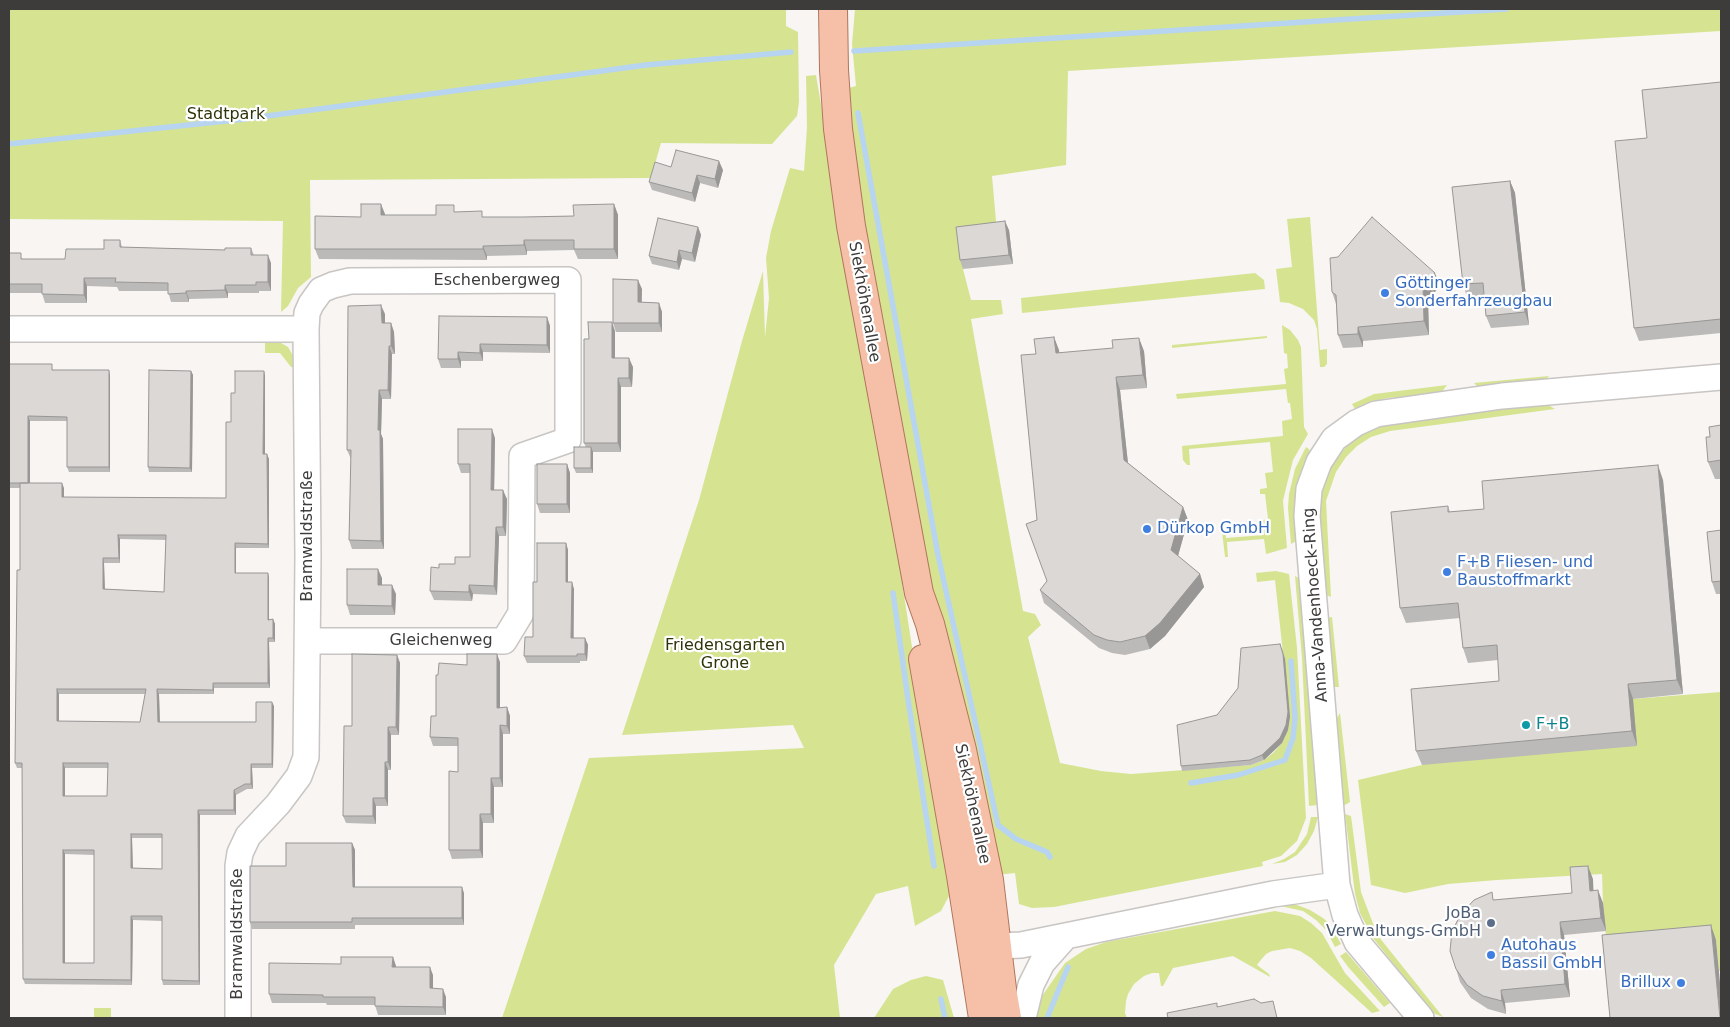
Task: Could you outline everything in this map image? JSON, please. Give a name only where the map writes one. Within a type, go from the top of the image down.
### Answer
[{"type":"main road","name":"Siekhöhenallee","points":[[834,9],[834,70],[838,129],[851,226],[918,593],[930,624],[962,750],[989,880],[983,940],[983,1018]]},
{"type":"main road","name":"Siekhöhenallee","points":[[983,940],[1007,1018]]},
{"type":"street","name":"Eschenbergweg","points":[[306,329],[308,313],[315,296],[322,290],[341,282],[568,280],[568,440],[522,456]]},
{"type":"street","points":[[9,329],[306,329]]},
{"type":"street","name":"Bramwaldstraße","points":[[238,1018],[238,866],[240,853],[248,836],[282,799],[299,776],[306,757],[308,641],[306,329]]},
{"type":"street","name":"Anna-Vandenhoeck-Ring","points":[[1421,1018],[1357,942],[1345,915],[1336,879],[1307,516],[1309,489],[1319,462],[1334,439],[1356,423],[1376,414],[1502,396],[1721,376]]},
{"type":"street","name":"Gleichenweg","points":[[308,641],[504,641],[521,613],[522,456]]},
{"type":"street","points":[[983,940],[1021,944],[1273,894],[1336,879]]},
{"type":"street","points":[[983,940],[1028,929],[1336,879]]},
{"type":"street","points":[[1022,1018],[1032,986],[1042,964],[1066,936]]},
{"type":"green space","name":"Stadtpark","points":[[9,9],[786,9],[786,26],[798,32],[799,102],[797,116],[772,144],[661,143],[651,178],[310,180],[311,277],[298,288],[288,306],[281,312],[283,221],[9,219]]},
{"type":"green space","points":[[855,9],[1721,9],[1721,31],[1068,71],[1066,165],[992,176],[997,232],[963,269],[971,300],[1001,300],[1003,314],[971,319],[1023,611],[1035,614],[1041,625],[1028,637],[1060,763],[1101,771],[1131,774],[1251,765],[1264,760],[1273,753],[1282,743],[1288,730],[1290,717],[1275,580],[1257,582],[1256,573],[1276,571],[1289,574],[1297,648],[1306,818],[1297,841],[1281,856],[1262,862],[1263,866],[1054,907],[1032,908],[1019,904],[1015,873],[995,875],[915,523],[854,187],[845,89],[856,86],[852,44]]},
{"type":"green space","name":"Friedensgarten Grone","points":[[816,75],[900,569],[950,894],[941,911],[915,926],[908,886],[876,894],[834,965],[840,1018],[502,1018],[589,758],[804,748],[793,725],[622,735],[699,500],[763,271],[765,337],[769,298],[766,258],[771,231],[790,168],[804,171],[807,127],[806,76]]},
{"type":"green space","points":[[1310,217],[1320,350],[1327,349],[1327,364],[1324,367],[1320,367],[1317,329],[1314,320],[1303,309],[1289,303],[1280,302],[1276,269],[1292,267],[1287,219]]},
{"type":"green space","points":[[1255,273],[1264,280],[1265,289],[1022,313],[1021,298]]},
{"type":"green space","points":[[1282,325],[1290,330],[1301,347],[1304,427],[1308,434],[1293,460],[1283,501],[1287,548],[1266,554],[1264,539],[1227,542],[1228,557],[1225,557],[1221,523],[1225,523],[1226,538],[1264,535],[1263,520],[1268,519],[1265,494],[1260,494],[1260,489],[1267,488],[1265,473],[1273,472],[1270,442],[1189,449],[1190,465],[1187,465],[1183,460],[1182,446],[1283,436],[1282,421],[1292,419],[1286,389],[1177,399],[1176,394],[1286,384],[1284,369],[1288,368],[1287,354],[1284,353]]},
{"type":"green space","points":[[1267,336],[1267,338],[1172,348],[1172,345]]},
{"type":"green space","points":[[265,338],[274,339],[288,347],[296,361],[297,367],[291,367],[280,353],[265,353]]},
{"type":"green space","points":[[1549,376],[1543,383],[1480,389],[1474,383]]},
{"type":"green space","points":[[1447,385],[1441,393],[1388,398],[1374,401],[1355,409],[1352,404],[1374,394]]},
{"type":"green space","points":[[1543,402],[1555,409],[1390,431],[1371,437],[1357,446],[1346,457],[1336,472],[1326,501],[1331,597],[1324,594],[1320,499],[1330,470],[1337,457],[1347,446],[1371,429],[1386,424]]},
{"type":"green space","points":[[1306,447],[1310,452],[1301,472],[1296,495],[1295,510],[1298,540],[1291,544],[1288,508],[1289,494],[1295,469]]},
{"type":"green space","points":[[1295,576],[1302,580],[1313,725],[1317,805],[1309,806],[1302,658]]},
{"type":"green space","points":[[1332,617],[1339,687],[1331,687],[1326,618]]},
{"type":"green space","points":[[1721,692],[1721,971],[1719,971],[1716,940],[1607,950],[1602,874],[1448,884],[1405,893],[1371,885],[1358,780],[1422,765],[1633,699]]},
{"type":"green space","points":[[1340,713],[1350,802],[1343,806],[1334,723]]},
{"type":"green space","points":[[1345,814],[1351,816],[1361,892],[1374,926],[1369,930],[1360,913],[1355,894]]},
{"type":"green space","points":[[1311,817],[1318,817],[1314,831],[1307,844],[1297,855],[1285,862],[1272,864],[1295,852],[1307,834]]},
{"type":"green space","points":[[1280,905],[1297,905],[1323,918],[1330,924],[1341,944],[1335,947],[1326,930],[1303,911]]},
{"type":"green space","points":[[1275,911],[1300,916],[1322,933],[1345,973],[1380,1011],[1372,1013],[1311,958],[1300,951],[1290,948],[1266,954],[1257,965],[1269,974],[1270,977],[1233,956],[1173,968],[1163,986],[1161,986],[1159,973],[1144,976],[1134,984],[1128,994],[1125,1013],[1127,1018],[1032,1018],[1037,995],[1042,996],[1065,963],[1086,949],[1106,942]]},
{"type":"green space","points":[[1379,937],[1443,1017],[1433,1013],[1373,938]]},
{"type":"green space","points":[[1346,952],[1390,1003],[1384,1007],[1349,968],[1340,956]]},
{"type":"green space","points":[[926,976],[943,980],[954,1018],[874,1018],[893,989],[911,980]]},
{"type":"green space","points":[[94,1008],[111,1008],[111,1018],[94,1018]]},
{"type":"building","points":[[1721,82],[1721,319],[1634,328],[1615,141],[1647,138],[1642,90]]},
{"type":"building","points":[[676,150],[719,161],[715,179],[697,175],[692,193],[649,182],[655,162],[671,167]]},
{"type":"building","points":[[1510,181],[1525,312],[1486,316],[1483,283],[1463,284],[1452,187]]},
{"type":"building","points":[[361,204],[381,204],[381,215],[436,215],[436,205],[454,205],[454,212],[482,211],[482,217],[523,217],[574,216],[573,205],[614,204],[614,249],[574,249],[574,240],[524,240],[524,245],[483,246],[483,249],[315,249],[315,216],[361,217]]},
{"type":"building","name":"Göttinger Sonderfahrzeugbau","points":[[1372,217],[1435,273],[1423,286],[1424,321],[1358,327],[1358,334],[1338,335],[1336,295],[1332,292],[1330,258],[1338,257]]},
{"type":"building","points":[[658,218],[698,227],[692,253],[679,250],[677,262],[649,256]]},
{"type":"building","points":[[1005,221],[1009,255],[960,260],[956,227]]},
{"type":"building","points":[[104,240],[120,240],[120,247],[225,250],[225,248],[251,248],[251,255],[268,255],[268,282],[256,282],[256,285],[225,285],[225,290],[186,291],[186,293],[168,294],[168,283],[115,282],[116,278],[84,278],[84,295],[42,294],[42,284],[9,284],[9,253],[21,253],[21,259],[65,259],[66,249],[104,249]]},
{"type":"building","points":[[613,279],[638,280],[638,302],[659,303],[659,323],[613,323]]},
{"type":"building","points":[[381,305],[382,323],[391,323],[391,346],[389,346],[388,390],[379,390],[378,430],[380,430],[381,541],[349,540],[351,450],[347,450],[348,306]]},
{"type":"building","points":[[439,316],[547,317],[547,345],[480,344],[480,353],[458,352],[458,359],[438,359]]},
{"type":"building","points":[[588,322],[612,322],[612,358],[629,358],[629,378],[618,378],[618,443],[584,443],[584,339],[589,339]]},
{"type":"building","points":[[1054,337],[1056,353],[1113,348],[1112,340],[1139,338],[1143,375],[1116,377],[1124,460],[1183,507],[1171,550],[1200,574],[1160,623],[1145,636],[1120,642],[1094,635],[1040,590],[1047,581],[1026,524],[1037,520],[1021,355],[1036,354],[1034,339]]},
{"type":"building","points":[[9,364],[52,364],[52,370],[109,370],[109,467],[67,467],[67,417],[28,416],[28,483],[9,483]]},
{"type":"building","points":[[149,370],[191,371],[190,468],[148,467]]},
{"type":"building","points":[[235,371],[264,371],[263,454],[267,454],[268,544],[235,543],[235,573],[268,573],[268,620],[273,619],[273,638],[268,638],[268,683],[213,683],[213,690],[157,689],[158,722],[256,722],[256,702],[272,702],[272,764],[251,764],[251,784],[245,784],[234,790],[234,810],[198,810],[199,981],[162,980],[162,916],[131,916],[131,980],[23,979],[22,763],[15,763],[17,570],[20,570],[20,483],[62,483],[62,497],[226,498],[226,422],[231,422],[231,393],[235,393]],"holes":[[[118,535],[166,535],[164,592],[103,589],[103,558],[119,558]],[[57,689],[146,689],[140,722],[57,721]],[[63,763],[108,763],[107,796],[63,796]],[[131,834],[162,834],[162,869],[131,868]],[[63,850],[94,850],[94,963],[63,963]]]},
{"type":"building","points":[[1721,425],[1721,460],[1708,462],[1706,437],[1710,437],[1709,427]]},
{"type":"building","points":[[458,429],[492,429],[491,490],[503,490],[503,527],[496,527],[494,586],[469,585],[469,592],[430,591],[431,567],[439,568],[439,564],[455,564],[455,557],[470,557],[470,464],[458,464]]},
{"type":"building","points":[[574,447],[591,447],[591,468],[574,468]]},
{"type":"building","points":[[537,464],[567,464],[567,504],[537,504]]},
{"type":"building","points":[[1658,465],[1677,680],[1628,684],[1632,731],[1416,751],[1411,689],[1499,681],[1497,645],[1463,648],[1458,603],[1400,608],[1391,512],[1448,506],[1448,512],[1484,509],[1482,481]]},
{"type":"building","points":[[1721,530],[1721,581],[1712,582],[1707,532]]},
{"type":"building","points":[[537,543],[566,543],[566,582],[572,582],[571,638],[585,638],[585,654],[577,654],[577,656],[524,656],[525,637],[533,637],[533,582],[537,582]]},
{"type":"building","points":[[347,569],[378,569],[378,585],[392,585],[392,606],[347,605]]},
{"type":"building","points":[[1280,644],[1283,654],[1288,712],[1286,725],[1280,738],[1262,755],[1250,760],[1181,766],[1177,725],[1217,715],[1238,688],[1241,648]]},
{"type":"building","points":[[352,654],[397,655],[396,727],[388,727],[388,762],[385,762],[385,798],[373,798],[373,816],[343,816],[344,726],[352,726]]},
{"type":"building","points":[[467,654],[497,654],[497,708],[507,707],[507,726],[500,725],[500,778],[491,778],[491,814],[480,814],[480,850],[449,850],[449,771],[458,772],[458,738],[430,737],[431,716],[436,716],[436,675],[438,675],[439,663],[467,665]]},
{"type":"building","points":[[286,843],[352,843],[353,887],[462,887],[462,918],[352,918],[352,922],[250,922],[250,866],[286,866]]},
{"type":"building","points":[[1588,866],[1590,891],[1598,890],[1601,918],[1560,922],[1565,984],[1501,990],[1502,1001],[1483,996],[1467,985],[1456,969],[1450,951],[1452,931],[1461,914],[1474,900],[1492,892],[1493,900],[1572,893],[1570,867]]},
{"type":"building","points":[[1711,925],[1720,1018],[1610,1018],[1602,935]]},
{"type":"building","points":[[341,957],[393,957],[392,967],[430,967],[430,988],[443,989],[443,1007],[375,1006],[375,997],[269,994],[269,963],[341,964]]},
{"type":"building","points":[[1254,999],[1261,1003],[1273,1001],[1277,1018],[1168,1018],[1167,1013],[1217,1003],[1217,1007]]},
{"type":"waterway","points":[[854,51],[1506,9]]},
{"type":"waterway","points":[[9,144],[245,119],[646,65],[791,52]]},
{"type":"waterway","points":[[858,113],[938,555],[998,825],[1016,839],[1047,852],[1050,857]]},
{"type":"waterway","points":[[893,593],[934,866]]},
{"type":"waterway","points":[[1191,783],[1238,775],[1285,760],[1293,738],[1295,718],[1291,661]]},
{"type":"waterway","points":[[1047,1018],[1068,967]]},
{"type":"waterway","points":[[941,999],[945,1018]]},
{"type":"place","name":"Göttinger Sonderfahrzeugbau","points":[[1385,293]]},
{"type":"place","name":"Dürkop GmbH","points":[[1147,529]]},
{"type":"place","name":"F+B Fliesen- und Baustoffmarkt","points":[[1447,572]]},
{"type":"place","name":"F+B","points":[[1526,725]]},
{"type":"place","name":"JoBa Verwaltungs-GmbH","points":[[1491,923]]},
{"type":"place","name":"Autohaus Bassil GmbH","points":[[1491,955]]},
{"type":"place","name":"Brillux","points":[[1681,983]]}]
